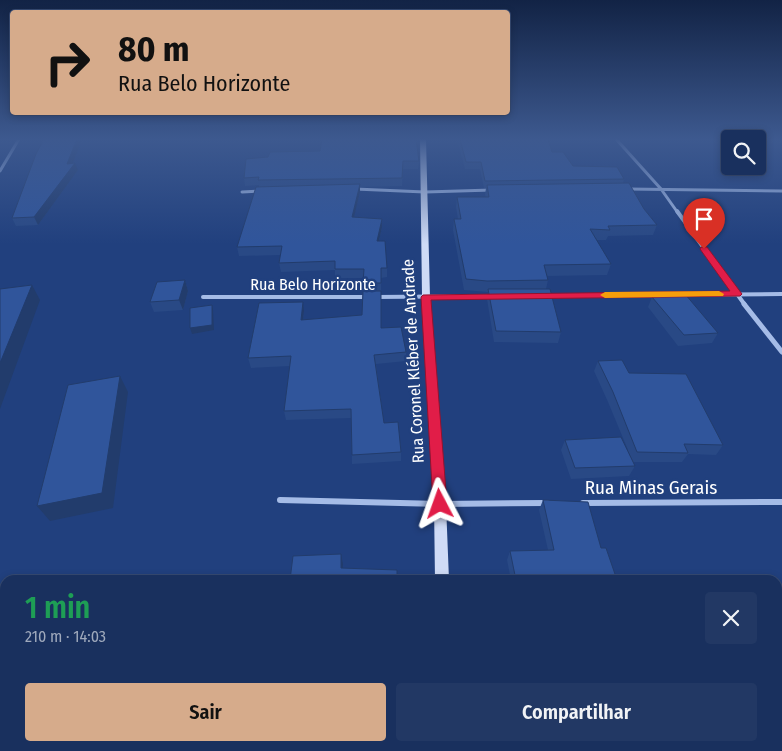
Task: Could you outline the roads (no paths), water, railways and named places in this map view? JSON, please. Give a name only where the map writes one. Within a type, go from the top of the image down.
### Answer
[{"type":"main road","name":"Rua Coronel Kléber de Andrade","points":[[424,174],[426,297],[440,504],[442,575]]},
{"type":"street","points":[[648,174],[661,189],[737,294],[782,352]]},
{"type":"street","points":[[350,189],[425,192],[502,190]]},
{"type":"street","points":[[621,189],[782,191]]},
{"type":"street","points":[[242,192],[262,191]]},
{"type":"street","points":[[543,296],[782,294]]},
{"type":"street","name":"Rua Belo Horizonte","points":[[203,297],[504,296]]},
{"type":"street","points":[[280,500],[440,504],[558,503]]},
{"type":"street","name":"Rua Minas Gerais","points":[[577,503],[782,502]]}]
